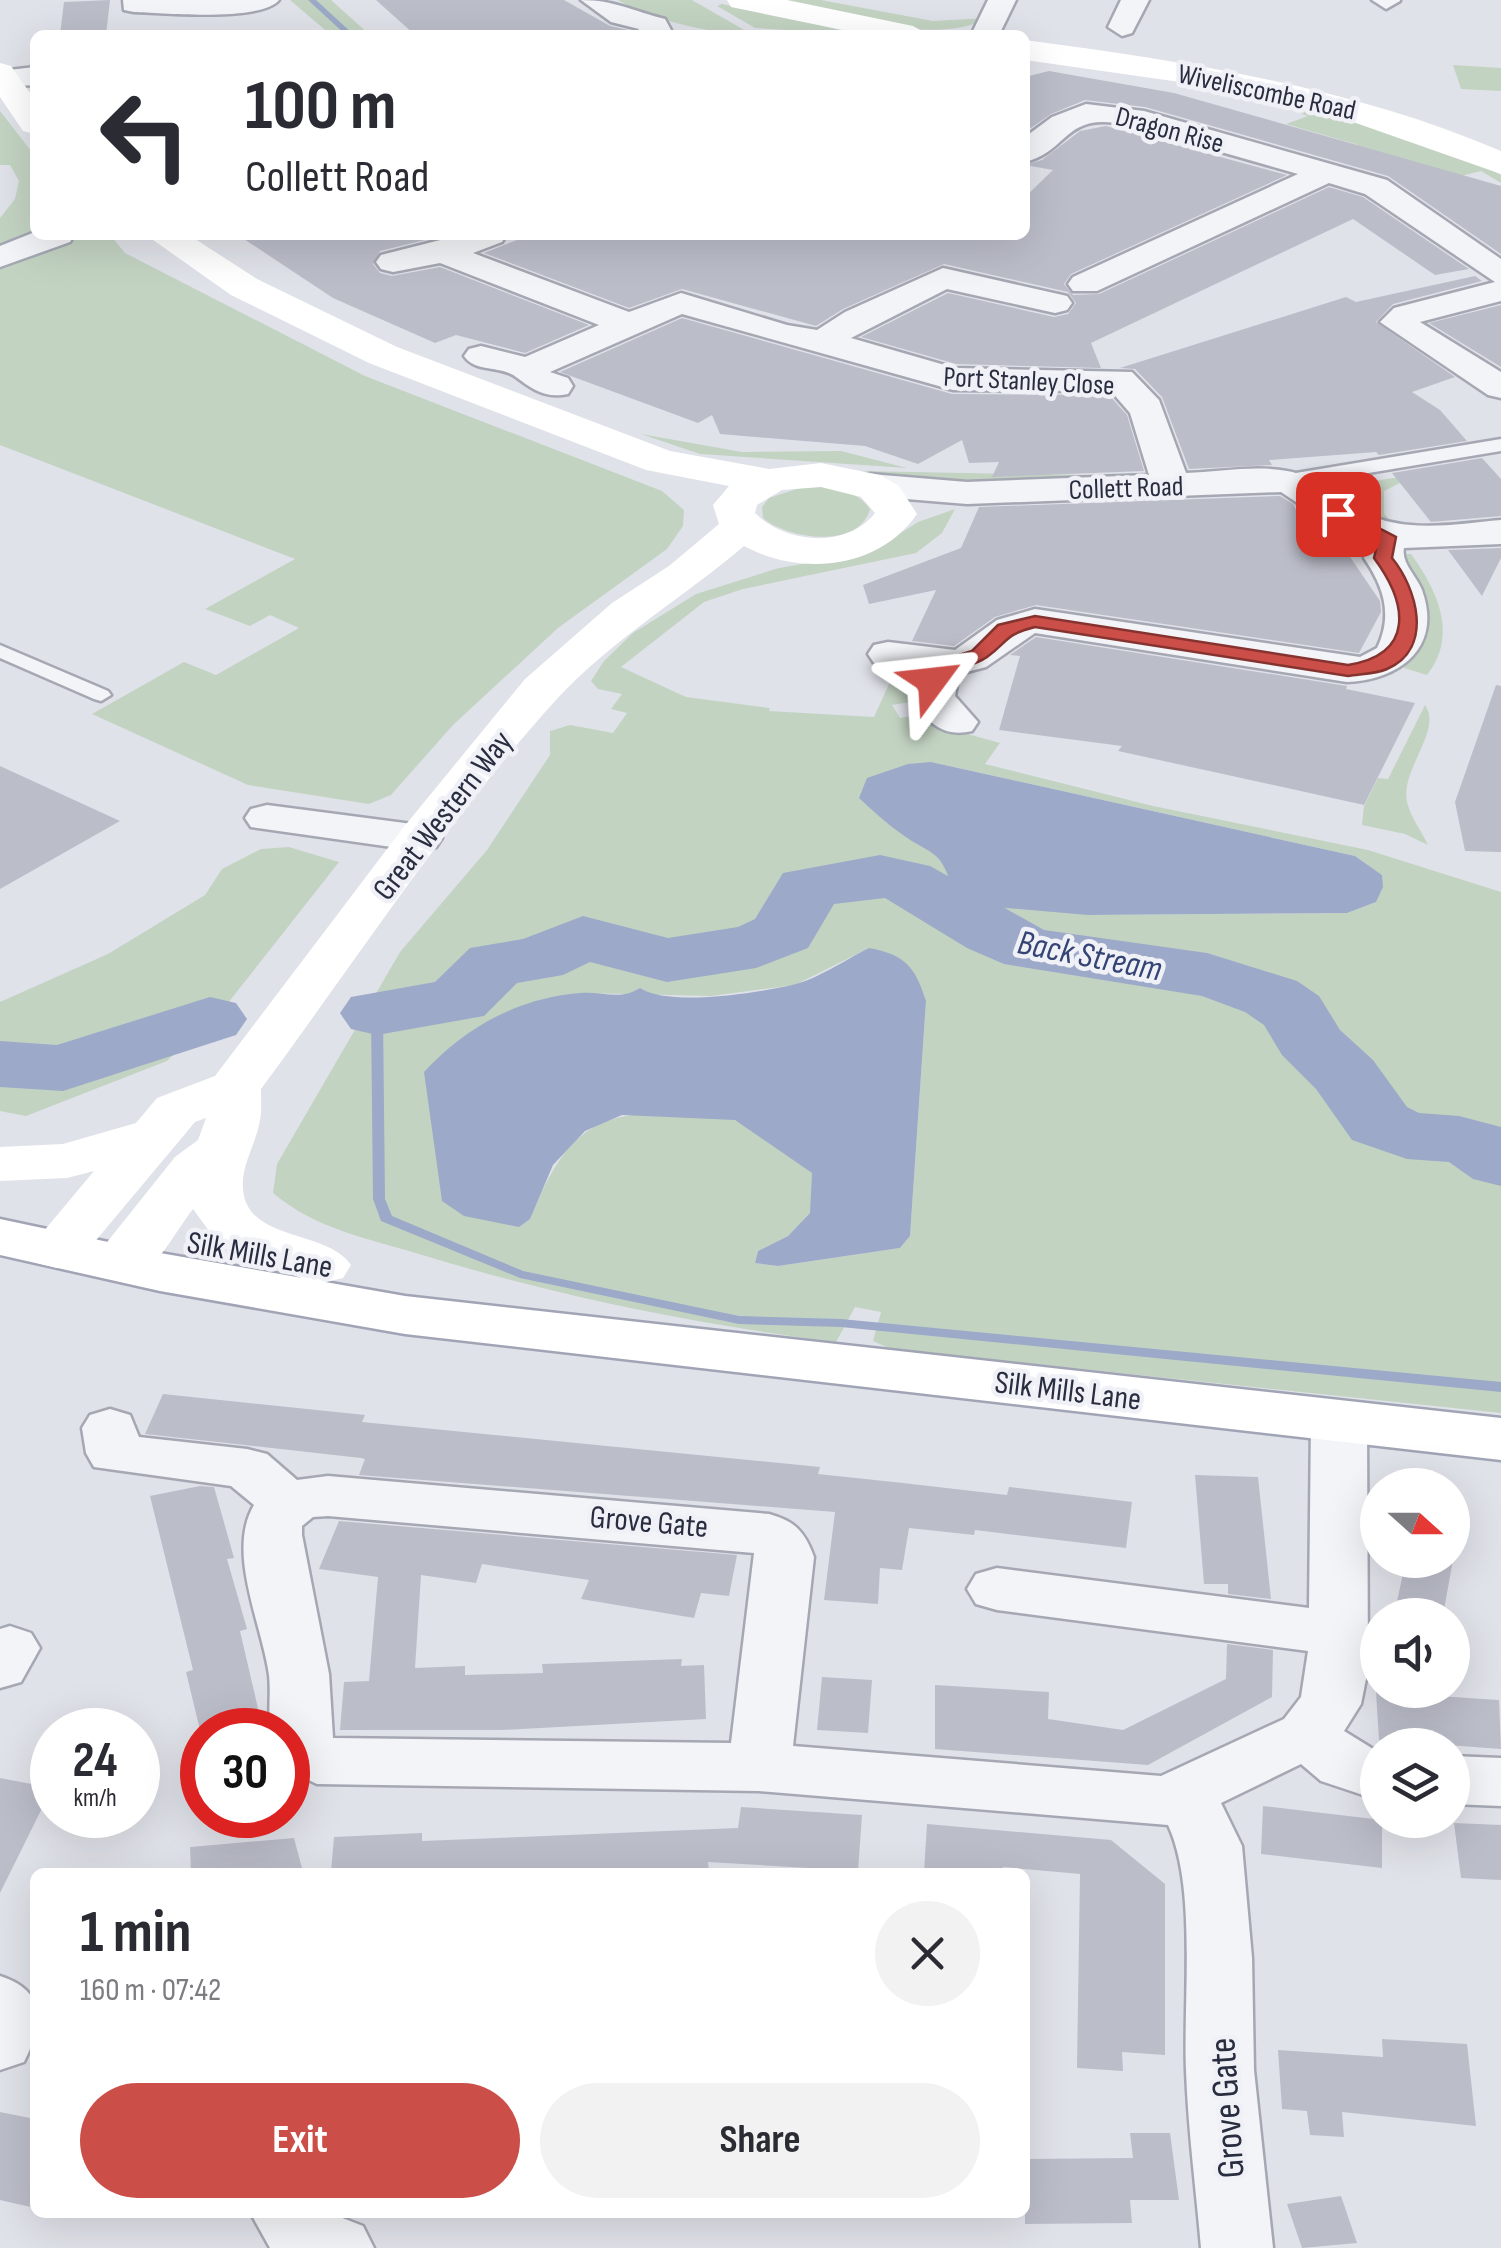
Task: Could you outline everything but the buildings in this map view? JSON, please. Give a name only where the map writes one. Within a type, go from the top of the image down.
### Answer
[{"type":"street","points":[[132,30],[126,17],[136,2],[197,6],[265,0]]},
{"type":"street","points":[[594,0],[621,16],[655,25],[657,30]]},
{"type":"street","points":[[742,0],[889,30]]},
{"type":"street","points":[[987,30],[1002,0]]},
{"type":"street","points":[[1122,27],[1135,0]]},
{"type":"street","name":"Wiveliscombe Road","points":[[1030,51],[1160,68],[1303,94],[1414,128],[1501,164]]},
{"type":"street","points":[[13,76],[30,113]]},
{"type":"street","name":"Dragon Rise","points":[[1030,149],[1068,116],[1100,111],[1381,190],[1501,274]]},
{"type":"street","points":[[1085,284],[1326,173]]},
{"type":"street","points":[[0,257],[45,240]]},
{"type":"street","points":[[172,240],[244,286],[383,355],[660,461],[769,481],[820,474],[883,499],[878,535],[859,544],[808,549],[768,542],[660,461]]},
{"type":"street","points":[[393,262],[443,253],[477,240]]},
{"type":"street","points":[[1124,240],[1158,251]]},
{"type":"street","points":[[443,253],[629,324]]},
{"type":"street","points":[[908,264],[944,278],[1055,303]]},
{"type":"street","points":[[823,342],[858,319],[944,278]]},
{"type":"street","points":[[1501,292],[1406,314],[1397,322],[1501,388]]},
{"type":"street","name":"Port Stanley Close","points":[[481,356],[541,378],[629,324],[681,303],[782,335],[823,342],[953,379],[1118,380],[1130,386],[1150,418],[1173,486]]},
{"type":"street","name":"Great Western Way","points":[[322,1265],[240,1232],[216,1201],[220,1151],[233,1120],[234,1088],[420,838],[541,690],[628,612],[684,575],[737,516],[753,487],[769,481]]},
{"type":"street","points":[[1284,481],[1312,490],[1338,514],[1387,537],[1501,532]]},
{"type":"street","name":"Collett Road","points":[[883,499],[1284,481]]},
{"type":"street","points":[[888,654],[945,665],[979,654],[1004,629],[1035,621],[1348,670],[1368,669],[1394,656],[1410,619],[1398,576],[1383,558],[1387,537]]},
{"type":"street","name":"Great Western Way","points":[[684,575],[808,549]]},
{"type":"street","points":[[945,665],[932,681],[931,692],[941,711],[957,722]]},
{"type":"street","points":[[267,818],[420,838]]},
{"type":"street","points":[[69,1235],[176,1110],[234,1088]]},
{"type":"street","points":[[0,1164],[67,1161],[153,1135]]},
{"type":"street","points":[[132,1248],[196,1169],[220,1151]]},
{"type":"street","name":"Silk Mills Lane","points":[[0,1201],[69,1235]]},
{"type":"street","name":"Silk Mills Lane","points":[[0,1236],[69,1235],[405,1316],[1501,1439]]},
{"type":"street","name":"Silk Mills Lane","points":[[132,1248],[322,1265],[445,1288],[634,1342]]},
{"type":"street","points":[[110,1428],[114,1453],[247,1468],[289,1504],[274,1519],[272,1547],[298,1663],[303,1714],[300,1741],[304,1752],[318,1761],[759,1767],[1148,1802],[1184,1794],[1223,1771],[1306,1735],[1330,1704],[1338,1670],[1340,1421]]},
{"type":"street","name":"Grove Gate","points":[[289,1504],[328,1496],[768,1534],[780,1543],[785,1557],[759,1767]]},
{"type":"street","points":[[998,1589],[1338,1633]]},
{"type":"street","points":[[1306,1735],[1343,1764],[1360,1770]]},
{"type":"street","points":[[1470,1781],[1501,1782]]},
{"type":"street","name":"Grove Gate","points":[[1184,1794],[1210,1846],[1219,1958],[1220,2070],[1237,2248]]},
{"type":"street","points":[[0,2003],[12,2018],[0,2042]]},
{"type":"street","points":[[290,2218],[303,2236],[338,2248]]},
{"type":"lane","name":"Collett Road","points":[[1284,481],[1501,445]]},
{"type":"lane","points":[[0,652],[100,694]]},
{"type":"green space","points":[[290,0],[331,0],[364,30],[325,30]]},
{"type":"green space","points":[[618,0],[692,0],[744,30],[683,25]]},
{"type":"green space","points":[[769,0],[821,0],[933,21],[986,18],[939,30],[910,29]]},
{"type":"green space","points":[[722,4],[842,30],[755,28],[717,6]]},
{"type":"green space","points":[[1453,65],[1501,68],[1501,91],[1461,89]]},
{"type":"green space","points":[[1312,108],[1460,154],[1501,175],[1501,183],[1481,171],[1441,181],[1355,144],[1286,124],[1308,116],[1302,114]]},
{"type":"green space","points":[[0,111],[30,150],[30,234],[0,245],[0,218],[15,199],[19,181],[10,165],[0,165]]},
{"type":"green space","points":[[68,240],[114,240],[125,253],[365,376],[662,491],[684,510],[683,526],[667,549],[558,628],[453,725],[391,795],[369,804],[248,785],[92,714],[184,662],[216,675],[299,628],[270,615],[250,626],[205,609],[295,559],[0,445],[0,266]]},
{"type":"green space","points":[[641,434],[742,452],[841,451],[907,468],[700,454]]},
{"type":"green space","points":[[859,471],[1135,476],[1122,481],[984,485]]},
{"type":"green space","points":[[1418,474],[1384,491],[1384,514],[1395,525],[1358,510],[1343,492],[1350,485]]},
{"type":"green space","points":[[806,486],[849,493],[870,509],[852,531],[821,537],[788,531],[763,518],[762,507],[769,498]]},
{"type":"green space","points":[[955,509],[942,533],[916,553],[743,589],[704,602],[621,667],[686,697],[770,708],[769,711],[874,717],[895,671],[871,668],[898,668],[916,678],[916,701],[892,705],[900,718],[924,714],[935,725],[1000,743],[985,764],[1153,806],[1368,850],[1501,892],[1501,1413],[891,1349],[873,1341],[881,1312],[855,1307],[836,1342],[730,1327],[573,1296],[470,1269],[324,1224],[273,1193],[277,1164],[400,952],[487,850],[550,755],[550,731],[570,725],[613,733],[627,713],[611,709],[622,694],[598,689],[591,681],[604,661],[633,633],[696,594],[779,568],[871,552],[918,522]],"holes":[[[931,762],[1355,856],[1382,875],[1376,902],[1347,913],[1088,915],[946,867],[929,846],[909,839]],[[869,948],[926,1001],[910,1236],[900,1248],[778,1266],[755,1263],[758,1251],[788,1236],[811,1212],[812,1173],[755,1130],[735,1120],[715,1117],[649,1114],[601,1124],[568,1149],[530,1219],[583,993],[711,996],[795,985]]]},
{"type":"green space","points":[[1401,554],[1411,554],[1429,582],[1441,613],[1442,644],[1427,675],[1404,668],[1414,643]]},
{"type":"green space","points":[[1425,705],[1429,726],[1409,777],[1407,802],[1428,845],[1405,834],[1362,825],[1364,806],[1378,778],[1388,779]]},
{"type":"green space","points":[[289,847],[339,862],[228,1003],[167,1061],[26,1116],[0,1111],[0,1002],[108,954],[205,895],[222,869],[261,849]]},
{"type":"water","points":[[931,762],[1355,856],[1382,875],[1383,887],[1376,902],[1347,913],[1088,915],[995,907],[951,885],[938,858],[897,831],[859,798],[867,778],[908,764]]},
{"type":"water","points":[[869,948],[892,954],[907,964],[926,1001],[910,1236],[900,1248],[778,1266],[755,1263],[758,1251],[788,1236],[810,1213],[812,1173],[735,1120],[622,1115],[585,1131],[553,1165],[530,1219],[519,1227],[464,1216],[442,1201],[424,1072],[475,1029],[514,1008],[557,996],[618,995],[640,988],[653,994],[692,998],[792,985]]},
{"type":"waterway","points":[[312,0],[345,30]]},
{"type":"waterway","name":"Back Stream","points":[[377,1013],[458,1000],[496,963],[537,960],[583,938],[667,960],[756,946],[783,933],[808,888],[859,878],[890,877],[921,888],[993,933],[1030,949],[1207,975],[1271,996],[1293,1012],[1308,1039],[1346,1076],[1365,1108],[1380,1123],[1397,1133],[1469,1142],[1501,1162]]},
{"type":"waterway","points":[[929,896],[972,888]]},
{"type":"waterway","points":[[377,1013],[379,1199],[386,1218],[520,1274],[739,1320],[841,1323],[1501,1387]]},
{"type":"waterway","name":"Back Stream","points":[[0,1064],[63,1068],[210,1019]]},
{"type":"route","points":[[932,681],[945,665],[979,654],[1004,629],[1035,621],[1348,670],[1380,665],[1394,656],[1410,619],[1405,596],[1398,576],[1383,558],[1387,537],[1338,514]]}]
